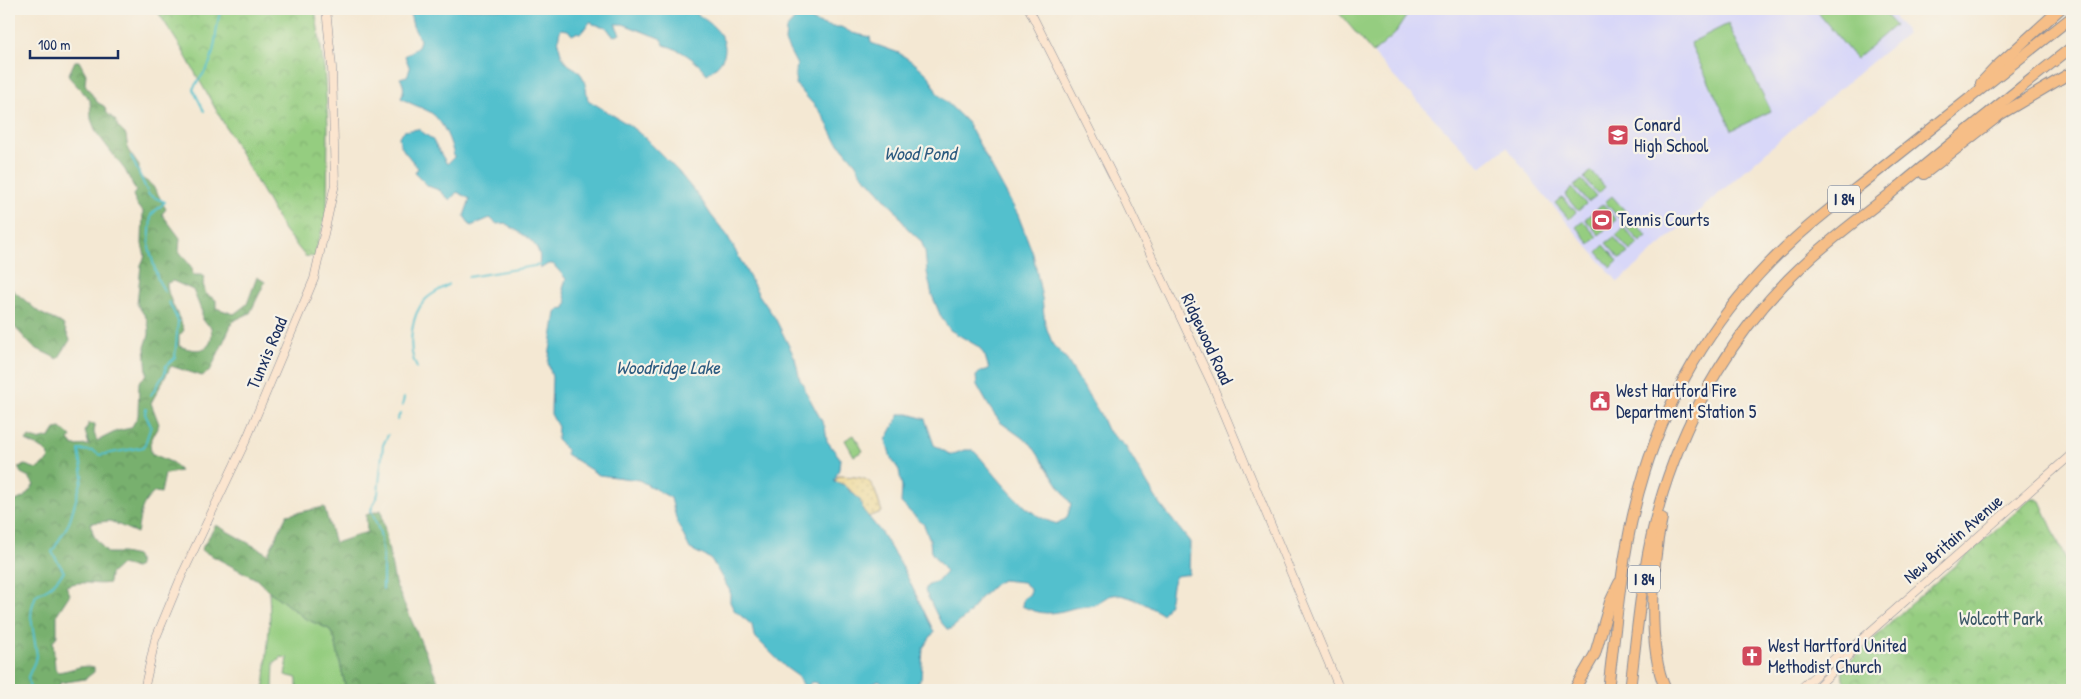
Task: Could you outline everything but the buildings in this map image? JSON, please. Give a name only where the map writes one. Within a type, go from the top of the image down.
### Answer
[{"type":"highway","points":[[1970,98],[1996,67],[2060,9]]},
{"type":"highway","name":"I 84","points":[[1608,690],[1623,575],[1634,509],[1653,447],[1663,423],[1681,384],[1711,335],[1740,296],[1768,264],[1806,229],[2072,17]]},
{"type":"highway","name":"I 84","points":[[1630,690],[1648,549],[1666,482],[1679,446],[1698,405],[1716,373],[1757,315],[1806,262],[2072,47]]},
{"type":"highway","points":[[1883,199],[1923,174],[2010,109],[2072,72]]},
{"type":"highway","points":[[1666,482],[1665,503],[1657,546],[1654,586],[1656,654],[1659,672],[1666,690]]},
{"type":"highway","points":[[1574,690],[1595,654],[1610,602],[1623,575]]},
{"type":"main road","name":"Tunxis Road","points":[[144,690],[155,640],[182,574],[247,438],[314,279],[336,176],[332,67],[326,9]]},
{"type":"main road","name":"Ridgewood Road","points":[[1029,9],[1107,163],[1217,395],[1340,690]]},
{"type":"main road","name":"New Britain Avenue","points":[[1799,690],[1842,651],[1854,646],[2072,454]]},
{"type":"main road","name":"New Britain Avenue","points":[[1814,690],[1848,657],[1854,646]]},
{"type":"shaded area","name":"Conard High School","points":[[1411,9],[1888,9],[1907,33],[1807,116],[1618,282],[1540,191],[1507,147],[1481,167],[1373,53],[1394,35]]},
{"type":"green space","points":[[156,9],[315,9],[324,68],[328,124],[327,212],[316,257],[305,256],[284,230],[180,46]]},
{"type":"green space","points":[[1329,9],[1411,9],[1394,35],[1373,53],[1339,13]]},
{"type":"green space","points":[[1815,9],[1881,9],[1895,25],[1856,59]]},
{"type":"green space","points":[[1728,24],[1771,111],[1732,130],[1690,43]]},
{"type":"green space","points":[[75,61],[79,61],[86,74],[85,84],[98,103],[104,106],[107,113],[116,121],[118,127],[126,135],[128,150],[139,166],[141,177],[156,190],[166,209],[162,214],[180,238],[179,251],[192,268],[193,275],[205,277],[203,284],[206,294],[216,300],[216,308],[234,314],[247,304],[257,277],[265,282],[250,313],[233,321],[210,371],[202,376],[171,366],[151,403],[159,424],[150,443],[151,453],[173,463],[180,471],[165,474],[161,493],[155,492],[146,501],[143,506],[137,533],[110,521],[90,523],[94,536],[107,553],[137,556],[139,566],[135,568],[120,565],[110,574],[109,583],[77,583],[66,586],[70,594],[57,614],[57,636],[53,641],[55,668],[57,672],[89,666],[94,667],[94,672],[85,679],[60,683],[58,690],[9,690],[9,512],[14,507],[9,501],[9,494],[16,501],[24,497],[34,485],[29,477],[21,473],[18,467],[25,465],[37,469],[48,461],[49,455],[43,449],[26,441],[29,437],[38,440],[50,437],[55,429],[61,428],[71,437],[69,440],[74,446],[89,445],[85,431],[89,423],[95,424],[94,433],[97,441],[117,431],[131,428],[138,416],[139,382],[147,374],[145,347],[149,328],[147,319],[137,304],[141,265],[145,256],[142,244],[143,211],[138,207],[133,195],[136,191],[125,170],[96,132],[91,119],[90,100],[68,76]],"holes":[[[173,281],[193,290],[202,312],[202,320],[211,327],[212,335],[208,346],[199,350],[179,346],[179,336],[184,330],[167,288],[167,283]]]},
{"type":"green space","points":[[1591,171],[1605,187],[1598,194],[1584,178]]},
{"type":"green space","points":[[1582,180],[1596,196],[1588,202],[1574,186]]},
{"type":"green space","points":[[1572,188],[1586,204],[1578,211],[1565,195]]},
{"type":"green space","points":[[1612,196],[1626,212],[1619,218],[1605,202]]},
{"type":"green space","points":[[1562,197],[1576,212],[1569,219],[1555,203]]},
{"type":"green space","points":[[1603,204],[1616,220],[1609,226],[1595,211]]},
{"type":"green space","points":[[1593,212],[1607,228],[1599,235],[1585,219]]},
{"type":"green space","points":[[1633,220],[1647,236],[1640,242],[1626,227]]},
{"type":"green space","points":[[1583,221],[1597,237],[1590,244],[1576,227]]},
{"type":"green space","points":[[1624,228],[1638,244],[1630,251],[1616,235]]},
{"type":"green space","points":[[1614,237],[1628,253],[1620,259],[1606,243]]},
{"type":"green space","points":[[1604,245],[1618,261],[1611,268],[1597,252]]},
{"type":"green space","points":[[9,287],[40,313],[63,324],[70,340],[58,359],[33,347],[10,322]]},
{"type":"green space","points":[[854,435],[863,451],[854,456],[845,440]]},
{"type":"green space","name":"Wolcott Park","points":[[2031,499],[2040,501],[2072,573],[2072,690],[1851,690],[1843,679],[1842,669],[1906,608]]},
{"type":"green space","points":[[324,507],[335,543],[367,532],[366,515],[381,510],[395,583],[442,690],[346,690],[335,640],[329,629],[306,619],[256,579],[201,550],[216,525],[268,554],[287,515]]},
{"type":"green space","points":[[269,591],[306,619],[329,629],[335,640],[346,690],[297,690],[297,678],[285,675],[288,658],[280,657],[280,660],[274,662],[273,690],[264,690],[270,617]]},
{"type":"sand","points":[[838,476],[865,479],[870,482],[882,512],[867,517],[852,492],[835,482]]},
{"type":"water","name":"Woodridge Lake","points":[[409,9],[688,9],[708,22],[722,37],[725,46],[724,55],[718,65],[707,74],[688,56],[664,45],[662,39],[623,24],[615,24],[620,34],[616,36],[612,35],[606,27],[593,24],[591,21],[580,34],[578,32],[572,35],[568,30],[561,29],[559,42],[564,60],[579,71],[585,82],[588,100],[629,125],[644,137],[678,171],[702,201],[727,235],[759,295],[775,318],[795,358],[800,380],[804,384],[805,390],[825,427],[827,441],[840,458],[839,469],[834,481],[844,485],[860,500],[863,510],[880,531],[903,568],[934,632],[923,648],[921,679],[911,690],[892,690],[879,681],[872,684],[872,690],[850,687],[847,690],[830,690],[818,687],[818,683],[811,682],[808,687],[803,685],[799,677],[785,667],[754,636],[752,625],[734,610],[730,602],[730,591],[711,559],[690,549],[677,522],[671,498],[639,480],[599,475],[566,454],[566,449],[557,440],[558,427],[551,414],[552,377],[548,363],[556,313],[559,309],[565,308],[567,303],[563,289],[566,279],[553,264],[548,264],[540,269],[540,255],[537,248],[525,236],[505,223],[497,224],[490,218],[471,226],[464,216],[470,199],[457,192],[450,200],[439,190],[428,186],[415,173],[418,168],[400,144],[399,136],[404,131],[418,129],[432,139],[447,164],[454,157],[446,132],[439,120],[430,112],[401,98],[403,84],[400,78],[407,76],[410,69],[405,56],[418,47],[420,40],[413,26]]},
{"type":"water","name":"Wood Pond","points":[[804,16],[818,23],[832,27],[841,27],[852,33],[870,37],[871,43],[899,53],[929,76],[937,93],[967,122],[1018,215],[1033,254],[1045,324],[1053,345],[1065,357],[1100,414],[1107,430],[1125,446],[1159,503],[1190,542],[1189,574],[1176,576],[1172,586],[1170,601],[1162,614],[1136,600],[1115,595],[1109,596],[1092,606],[1077,607],[1054,613],[1042,613],[1022,606],[1023,599],[1030,594],[1030,588],[1023,582],[1002,580],[978,600],[969,614],[951,629],[947,629],[940,621],[925,591],[927,586],[939,580],[946,572],[931,552],[930,540],[924,525],[901,503],[902,487],[899,470],[891,458],[886,440],[900,414],[909,414],[925,419],[934,445],[951,455],[964,450],[973,450],[1011,493],[1045,520],[1058,524],[1067,518],[1071,504],[1031,444],[1000,422],[990,408],[977,385],[976,376],[980,372],[989,369],[985,356],[979,347],[950,330],[941,317],[932,295],[925,251],[921,241],[907,228],[896,211],[861,174],[856,164],[835,139],[822,114],[796,85],[797,65],[785,42],[786,29],[796,18]]},
{"type":"waterway","points":[[204,111],[193,89],[210,62],[221,9]]},
{"type":"waterway","points":[[131,156],[149,195],[165,202],[151,215],[149,248],[158,280],[165,292]]},
{"type":"waterway","points":[[468,277],[540,265]]},
{"type":"waterway","points":[[417,368],[411,342],[416,314],[426,299],[449,284]]},
{"type":"waterway","points":[[151,395],[165,373],[166,366],[175,358],[178,321],[169,302]]},
{"type":"waterway","points":[[402,406],[404,398]]},
{"type":"waterway","points":[[30,690],[28,677],[37,656],[31,617],[32,607],[36,595],[50,587],[64,572],[52,552],[69,523],[83,476],[79,450],[93,451],[100,455],[144,447],[151,426],[145,414],[146,409]]},
{"type":"waterway","points":[[397,420],[400,414]]},
{"type":"waterway","points":[[383,589],[383,557],[380,533],[371,510],[378,494],[383,445],[388,435]]},
{"type":"place","name":"Conard High School","points":[[1618,135]]},
{"type":"place","name":"Tennis Courts","points":[[1602,220]]},
{"type":"place","name":"West Hartford Fire Department Station 5","points":[[1600,401]]},
{"type":"place","name":"West Hartford United Methodist Church","points":[[1752,656]]}]
